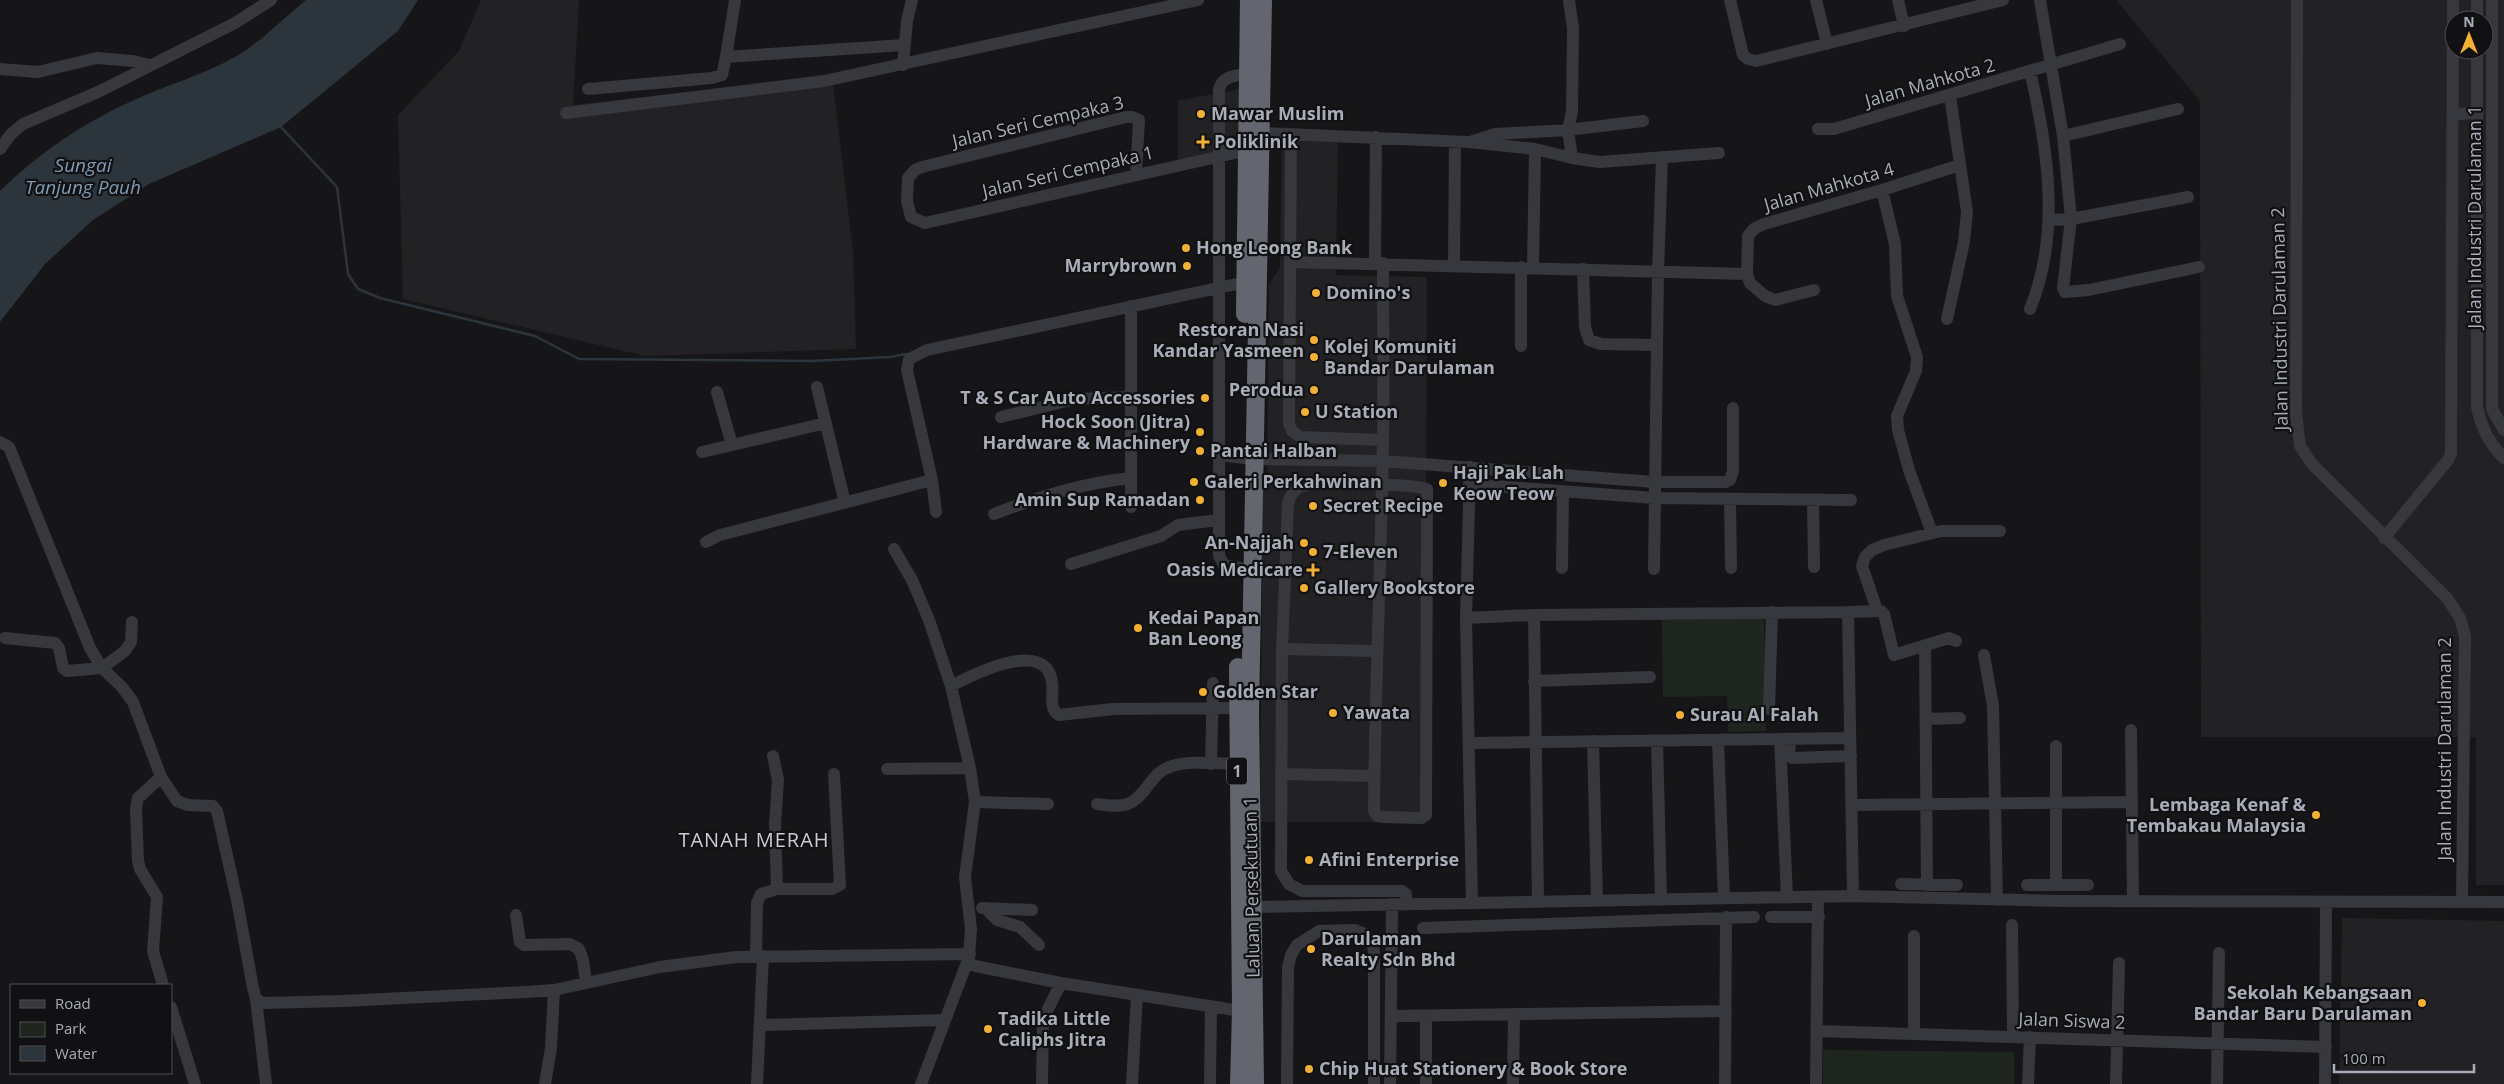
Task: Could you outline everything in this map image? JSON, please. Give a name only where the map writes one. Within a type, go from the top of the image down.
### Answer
[{"type":"highway","name":"Laluan Persekutuan 1","points":[[1250,0],[1246,282],[1250,811],[1255,1084]]},
{"type":"highway","name":"Laluan Persekutuan 1","points":[[1240,1084],[1241,1011],[1237,764],[1240,568],[1262,133],[1263,0]]},
{"type":"street","points":[[0,149],[11,134],[23,124],[75,104],[235,23],[270,0]]},
{"type":"street","points":[[588,89],[712,78],[722,75],[735,0]]},
{"type":"street","points":[[903,65],[904,45],[912,0]]},
{"type":"street","points":[[566,113],[824,81],[1198,0]]},
{"type":"street","points":[[1730,0],[1743,55],[1748,59],[1756,60],[1904,26],[1986,2],[2002,0]]},
{"type":"street","points":[[1816,0],[1827,44]]},
{"type":"street","points":[[1898,0],[1904,26]]},
{"type":"street","points":[[2040,0],[2063,136],[2071,219],[2063,288],[2065,292],[2089,290],[2199,267]]},
{"type":"street","name":"Jalan Industri Darulaman 2","points":[[2297,0],[2296,413],[2300,446],[2312,464],[2384,538],[2447,598],[2460,618],[2465,636],[2462,902]]},
{"type":"street","points":[[2384,538],[2450,458],[2453,0]]},
{"type":"street","name":"Jalan Industri Darulaman 1","points":[[2492,0],[2492,409],[2504,430]]},
{"type":"street","points":[[1569,1],[1573,28],[1572,111],[1568,130],[1572,158]]},
{"type":"street","name":"Jalan Mahkota 2","points":[[1818,129],[1834,129],[2120,44]]},
{"type":"street","points":[[726,58],[904,45]]},
{"type":"street","points":[[0,69],[38,72],[97,58],[134,61],[149,65]]},
{"type":"street","name":"Jalan Industri Darulaman 1","points":[[2477,60],[2477,407],[2488,440],[2504,458]]},
{"type":"street","points":[[2030,71],[2042,140],[2050,220],[2041,280],[2030,309]]},
{"type":"street","points":[[1240,568],[1227,566],[1220,560],[1218,520],[1220,455],[1220,84],[1228,76],[1248,74]]},
{"type":"street","points":[[1947,319],[1966,228],[1967,212],[1950,96]]},
{"type":"street","points":[[2063,136],[2178,109]]},
{"type":"street","points":[[2453,115],[2478,112]]},
{"type":"street","name":"Jalan Seri Cempaka 3","points":[[925,223],[911,217],[907,201],[908,178],[915,170],[1132,117],[1139,120],[1140,125],[1136,174]]},
{"type":"street","points":[[1462,142],[1495,134],[1568,130],[1642,121]]},
{"type":"street","points":[[1262,133],[1462,142],[1535,149],[1572,158],[1600,162],[1719,153]]},
{"type":"street","points":[[1291,134],[1289,423],[1292,431],[1300,438],[1383,440]]},
{"type":"street","points":[[1376,137],[1383,440],[1382,486],[1376,651],[1374,812],[1377,816],[1420,818],[1426,815],[1427,489],[1419,486],[1382,486],[1309,484],[1298,488],[1290,496],[1288,504],[1282,649],[1281,875],[1294,888],[1302,891],[1402,891],[1406,894],[1407,904]]},
{"type":"street","points":[[1454,265],[1462,142]]},
{"type":"street","points":[[1520,346],[1535,149]]},
{"type":"street","name":"Jalan Seri Cempaka 1","points":[[925,223],[1248,150]]},
{"type":"street","points":[[1654,569],[1658,272],[1662,157]]},
{"type":"street","name":"Jalan Mahkota 4","points":[[1747,274],[1748,236],[1755,228],[1960,165]]},
{"type":"street","points":[[1882,190],[1895,244],[1897,296],[1917,357],[1916,371],[1899,409],[1898,430],[1911,478],[1932,533]]},
{"type":"street","points":[[2050,220],[2071,219],[2188,197]]},
{"type":"street","points":[[1290,262],[1747,274],[1756,290],[1775,300],[1814,290]]},
{"type":"street","points":[[1583,269],[1584,327],[1590,340],[1601,344],[1657,345]]},
{"type":"street","points":[[936,512],[932,480],[907,370],[909,360],[918,353],[1246,282]]},
{"type":"street","points":[[1130,508],[1131,306]]},
{"type":"street","points":[[817,387],[845,503]]},
{"type":"street","points":[[717,392],[732,445]]},
{"type":"street","points":[[1001,417],[1075,400],[1131,397]]},
{"type":"street","points":[[1220,455],[1247,459],[1382,461],[1470,466],[1654,482],[1730,480],[1733,471],[1733,408]]},
{"type":"street","points":[[702,452],[826,423]]},
{"type":"street","points":[[0,442],[8,447],[90,648],[102,668],[122,687],[133,702],[161,777],[177,801],[213,806],[217,811],[238,900],[256,999],[266,1084]]},
{"type":"street","points":[[1470,466],[1466,618],[1472,903]]},
{"type":"street","points":[[994,514],[1062,490],[1100,481],[1131,478]]},
{"type":"street","points":[[706,542],[720,535],[932,480]]},
{"type":"street","points":[[1469,484],[1654,498],[1851,500]]},
{"type":"street","points":[[1562,568],[1563,491]]},
{"type":"street","points":[[1730,500],[1731,568]]},
{"type":"street","points":[[1813,500],[1814,567]]},
{"type":"street","points":[[1070,564],[1161,536],[1178,525],[1218,520]]},
{"type":"street","points":[[1956,641],[1949,638],[1894,655],[1884,614],[1878,610],[1864,577],[1862,566],[1865,557],[1872,550],[1884,545],[1932,533],[2000,531]]},
{"type":"street","points":[[894,549],[912,580],[929,620],[951,686],[970,768],[975,802],[965,877],[971,930],[969,958],[921,1084]]},
{"type":"street","points":[[1466,618],[1534,615],[1848,612],[1878,610]]},
{"type":"street","points":[[1769,709],[1772,612]]},
{"type":"street","points":[[1848,612],[1853,896]]},
{"type":"street","points":[[1534,615],[1538,902]]},
{"type":"street","points":[[6,638],[55,643],[59,648],[62,668],[67,671],[102,668],[129,647],[132,622]]},
{"type":"street","points":[[1925,645],[1927,885]]},
{"type":"street","points":[[1282,649],[1376,651]]},
{"type":"street","points":[[1984,656],[1993,706],[1997,900]]},
{"type":"street","points":[[951,686],[995,666],[1029,661],[1045,666],[1050,674],[1053,708],[1059,715],[1113,709],[1238,708]]},
{"type":"street","points":[[1534,681],[1650,677]]},
{"type":"street","points":[[1211,764],[1213,683]]},
{"type":"street","points":[[1926,719],[1960,718]]},
{"type":"street","points":[[2130,730],[2133,901]]},
{"type":"street","points":[[1469,743],[1850,738]]},
{"type":"street","points":[[1785,739],[1789,755],[1792,758],[1851,756]]},
{"type":"street","points":[[1785,739],[1787,897]]},
{"type":"street","points":[[1657,740],[1661,900]]},
{"type":"street","points":[[1718,740],[1724,898]]},
{"type":"street","points":[[1593,742],[1597,901]]},
{"type":"street","points":[[2056,746],[2056,885]]},
{"type":"street","points":[[774,756],[778,780],[775,824],[777,889]]},
{"type":"street","points":[[1097,804],[1122,806],[1136,802],[1161,771],[1175,765],[1237,764]]},
{"type":"street","points":[[887,768],[970,768]]},
{"type":"street","points":[[757,1084],[760,1025],[760,956],[757,903],[761,894],[777,889],[832,889],[840,885],[834,774]]},
{"type":"street","points":[[1281,774],[1374,776]]},
{"type":"street","points":[[161,777],[140,794],[136,809],[138,861],[140,869],[154,890],[157,901],[153,951],[163,984]]},
{"type":"street","points":[[975,802],[1048,804]]},
{"type":"street","points":[[1851,805],[2132,802]]},
{"type":"street","points":[[1901,884],[1957,885]]},
{"type":"street","points":[[2027,885],[2088,885]]},
{"type":"street","points":[[1317,891],[1317,906]]},
{"type":"street","points":[[1253,907],[1853,896],[1997,900],[2504,902]]},
{"type":"street","points":[[1816,1084],[1818,897]]},
{"type":"street","points":[[2325,1084],[2326,902]]},
{"type":"street","points":[[1390,1084],[1392,904]]},
{"type":"street","points":[[968,908],[1032,910]]},
{"type":"street","points":[[985,908],[997,920],[1020,927],[1039,945]]},
{"type":"street","points":[[516,915],[520,942],[524,945],[570,944],[579,949],[583,960],[586,982]]},
{"type":"street","points":[[1725,1084],[1726,917]]},
{"type":"street","points":[[1424,928],[1754,917]]},
{"type":"street","points":[[1771,917],[1819,917]]},
{"type":"street","points":[[2012,925],[2013,1037]]},
{"type":"street","points":[[1287,1084],[1288,968],[1291,955],[1297,945],[1319,931],[1355,930],[1365,934],[1371,940],[1374,951],[1374,1084]]},
{"type":"street","points":[[1914,936],[1914,1034]]},
{"type":"street","points":[[2217,1084],[2219,953]]},
{"type":"street","points":[[256,999],[262,1003],[342,1002],[554,990],[660,968],[736,957],[969,958]]},
{"type":"street","points":[[969,958],[975,966],[1061,983],[1211,1008],[1241,1011]]},
{"type":"street","points":[[2116,1084],[2119,963]]},
{"type":"street","points":[[1042,1084],[1043,1019],[1061,983]]},
{"type":"street","points":[[545,1084],[551,1048],[554,990]]},
{"type":"street","points":[[1132,1084],[1136,995]]},
{"type":"street","points":[[1210,1084],[1211,1008]]},
{"type":"street","points":[[172,1010],[195,1084]]},
{"type":"street","points":[[1391,1016],[1726,1011]]},
{"type":"street","points":[[1513,1084],[1514,1014]]},
{"type":"street","points":[[1426,1016],[1426,1084]]},
{"type":"street","points":[[760,1025],[944,1020]]},
{"type":"street","name":"Jalan Siswa 2","points":[[1817,1030],[2326,1047]]},
{"type":"street","points":[[2028,1084],[2030,1038]]},
{"type":"shaded area","points":[[481,0],[579,0],[573,105],[832,75],[853,251],[856,349],[645,356],[403,299],[398,115],[459,51]]},
{"type":"shaded area","points":[[2116,0],[2504,0],[2504,885],[2476,885],[2476,737],[2201,737],[2200,101]]},
{"type":"shaded area","points":[[1240,89],[1238,157],[1178,170],[1178,101]]},
{"type":"shaded area","points":[[1282,132],[1338,132],[1336,275],[1427,277],[1425,822],[1260,822],[1263,484],[1267,476],[1269,285],[1280,267]]},
{"type":"shaded area","name":"Sekolah Kebangsaan Bandar Baru Darulaman","points":[[2342,918],[2504,921],[2504,1084],[2339,1084]]},
{"type":"green space","points":[[1764,619],[1766,731],[1728,732],[1727,696],[1663,697],[1662,620]]},
{"type":"green space","points":[[1823,1050],[2014,1052],[2014,1084],[1823,1084]]},
{"type":"water","name":"Sungai Tanjung Pauh","points":[[306,0],[418,0],[398,31],[281,127],[149,184],[93,220],[45,264],[0,322],[0,191],[46,151],[80,128],[134,100],[210,69],[243,52]]},
{"type":"waterway","points":[[279,125],[337,187],[348,274],[358,289],[380,298],[535,336],[579,359],[812,361],[890,357],[906,354]]},
{"type":"place","name":"Mawar Muslim","points":[[1201,114]]},
{"type":"place","name":"Poliklinik","points":[[1203,142]]},
{"type":"place","name":"Hong Leong Bank","points":[[1186,248]]},
{"type":"place","name":"Marrybrown","points":[[1187,266]]},
{"type":"place","name":"Domino's","points":[[1316,293]]},
{"type":"place","name":"Restoran Nasi Kandar Yasmeen","points":[[1314,340]]},
{"type":"place","name":"Kolej Komuniti Bandar Darulaman","points":[[1314,357]]},
{"type":"place","name":"Perodua","points":[[1314,390]]},
{"type":"place","name":"T & S Car Auto Accessories","points":[[1205,398]]},
{"type":"place","name":"U Station","points":[[1305,412]]},
{"type":"place","name":"Hock Soon (Jitra) Hardware & Machinery","points":[[1200,432]]},
{"type":"place","name":"Pantai Halban","points":[[1200,451]]},
{"type":"place","name":"Galeri Perkahwinan","points":[[1194,482]]},
{"type":"place","name":"Haji Pak Lah Keow Teow","points":[[1443,483]]},
{"type":"place","name":"Amin Sup Ramadan","points":[[1200,500]]},
{"type":"place","name":"Secret Recipe","points":[[1313,506]]},
{"type":"place","name":"An-Najjah","points":[[1304,543]]},
{"type":"place","name":"7-Eleven","points":[[1313,552]]},
{"type":"place","name":"Oasis Medicare","points":[[1313,570]]},
{"type":"place","name":"Gallery Bookstore","points":[[1304,588]]},
{"type":"place","name":"Kedai Papan Ban Leong","points":[[1138,628]]},
{"type":"place","name":"Golden Star","points":[[1203,692]]},
{"type":"place","name":"Yawata","points":[[1333,713]]},
{"type":"place","name":"Surau Al Falah","points":[[1680,715]]},
{"type":"place","name":"Lembaga Kenaf & Tembakau Malaysia","points":[[2316,815]]},
{"type":"place","name":"Afini Enterprise","points":[[1309,860]]},
{"type":"place","name":"Darulaman Realty Sdn Bhd","points":[[1311,949]]},
{"type":"place","name":"Sekolah Kebangsaan Bandar Baru Darulaman","points":[[2422,1003]]},
{"type":"place","name":"Tadika Little Caliphs Jitra","points":[[988,1029]]},
{"type":"place","name":"Chip Huat Stationery & Book Store","points":[[1309,1069]]},
{"type":"district","name":"TANAH MERAH","points":[[754,840]]}]
